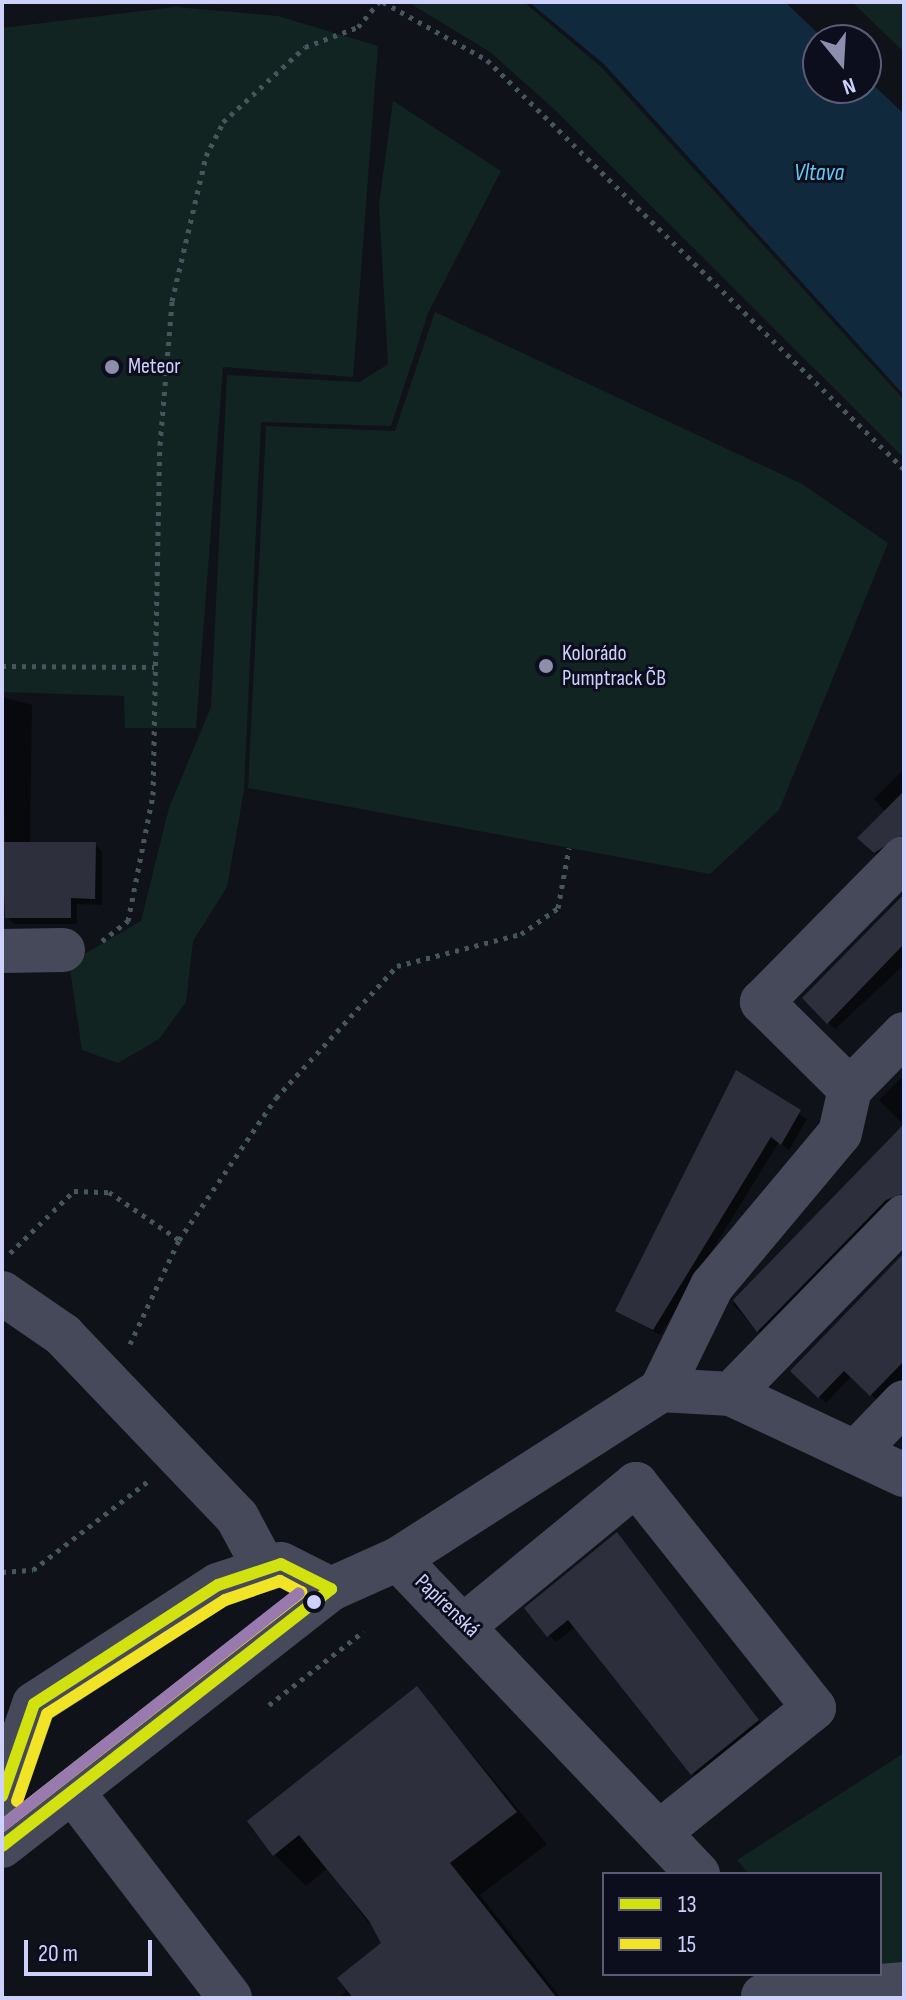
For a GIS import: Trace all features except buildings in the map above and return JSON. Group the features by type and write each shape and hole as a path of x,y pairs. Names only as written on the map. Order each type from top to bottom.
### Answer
{"street":[{"path":"850,1089 762,1002 904,858"},
{"path":"2,951 63,950"},
{"path":"398,1559 661,1390 712,1286 840,1133 850,1089 904,1034"},
{"path":"731,1394 904,1217"},
{"path":"2,1293 63,1335 237,1517 265,1569"},
{"path":"661,1390 731,1394 858,1450 904,1475"},
{"path":"858,1450 904,1402"},
{"path":"467,1623 636,1484 814,1708 660,1832"},
{"name":"Papírenská","path":"2,1846 331,1589 398,1559 467,1623 696,1872"},
{"path":"2,1796 34,1704 218,1585 281,1564 331,1589"},
{"path":"72,1791 230,1998"},
{"path":"760,1989 904,1984"}],"path":[{"path":"128,921 153,795 154,667 172,301 206,156 223,122 305,47 358,27 381,2 487,60 904,469"},
{"path":"2,666 154,667"},
{"path":"110,1385 179,1240 276,1098 397,966 521,934 558,908 569,848"},
{"path":"2,1262 74,1191 109,1192 179,1240"},
{"path":"2,1572 33,1570 132,1499 174,1452"},
{"path":"269,1705 364,1631"}],"green space":[{"path":"408,2 524,2 602,68 904,400 904,458 555,110 490,52"},
{"path":"852,2 904,2 904,52 882,31 882,24 875,24"},
{"name":"Meteor","path":"175,7 278,16 378,46 353,377 223,367 196,728 125,728 124,696 2,692 2,28"},
{"path":"393,101 501,171 428,313 391,426 261,422 244,790 227,887 193,941 186,1002 159,1039 118,1063 82,1050 69,963 141,921 169,808 211,707 227,375 360,382 388,364 379,205"},
{"name":"Kolorádo Pumptrack ČB","path":"435,312 802,484 888,543 779,810 710,874 248,788 266,426 395,431"},
{"path":"904,1753 904,1998 882,1976 882,1872 747,1872 737,1860"}],"water":[{"name":"Vltava","path":"529,2 785,2 808,24 802,24 802,104 882,104 882,93 904,114 904,395 604,64"}],"transit line":[{"name":"13","path":"2,1796 34,1704 218,1585 281,1564 331,1589 2,1846"},
{"name":"15","path":"2,1826 301,1592 280,1581 225,1600 47,1714 17,1801"},
{"path":"2,1826 299,1593"}],"place":[{"name":"Meteor","path":"112,367"},
{"name":"Kolorádo Pumptrack ČB","path":"546,666"}]}
